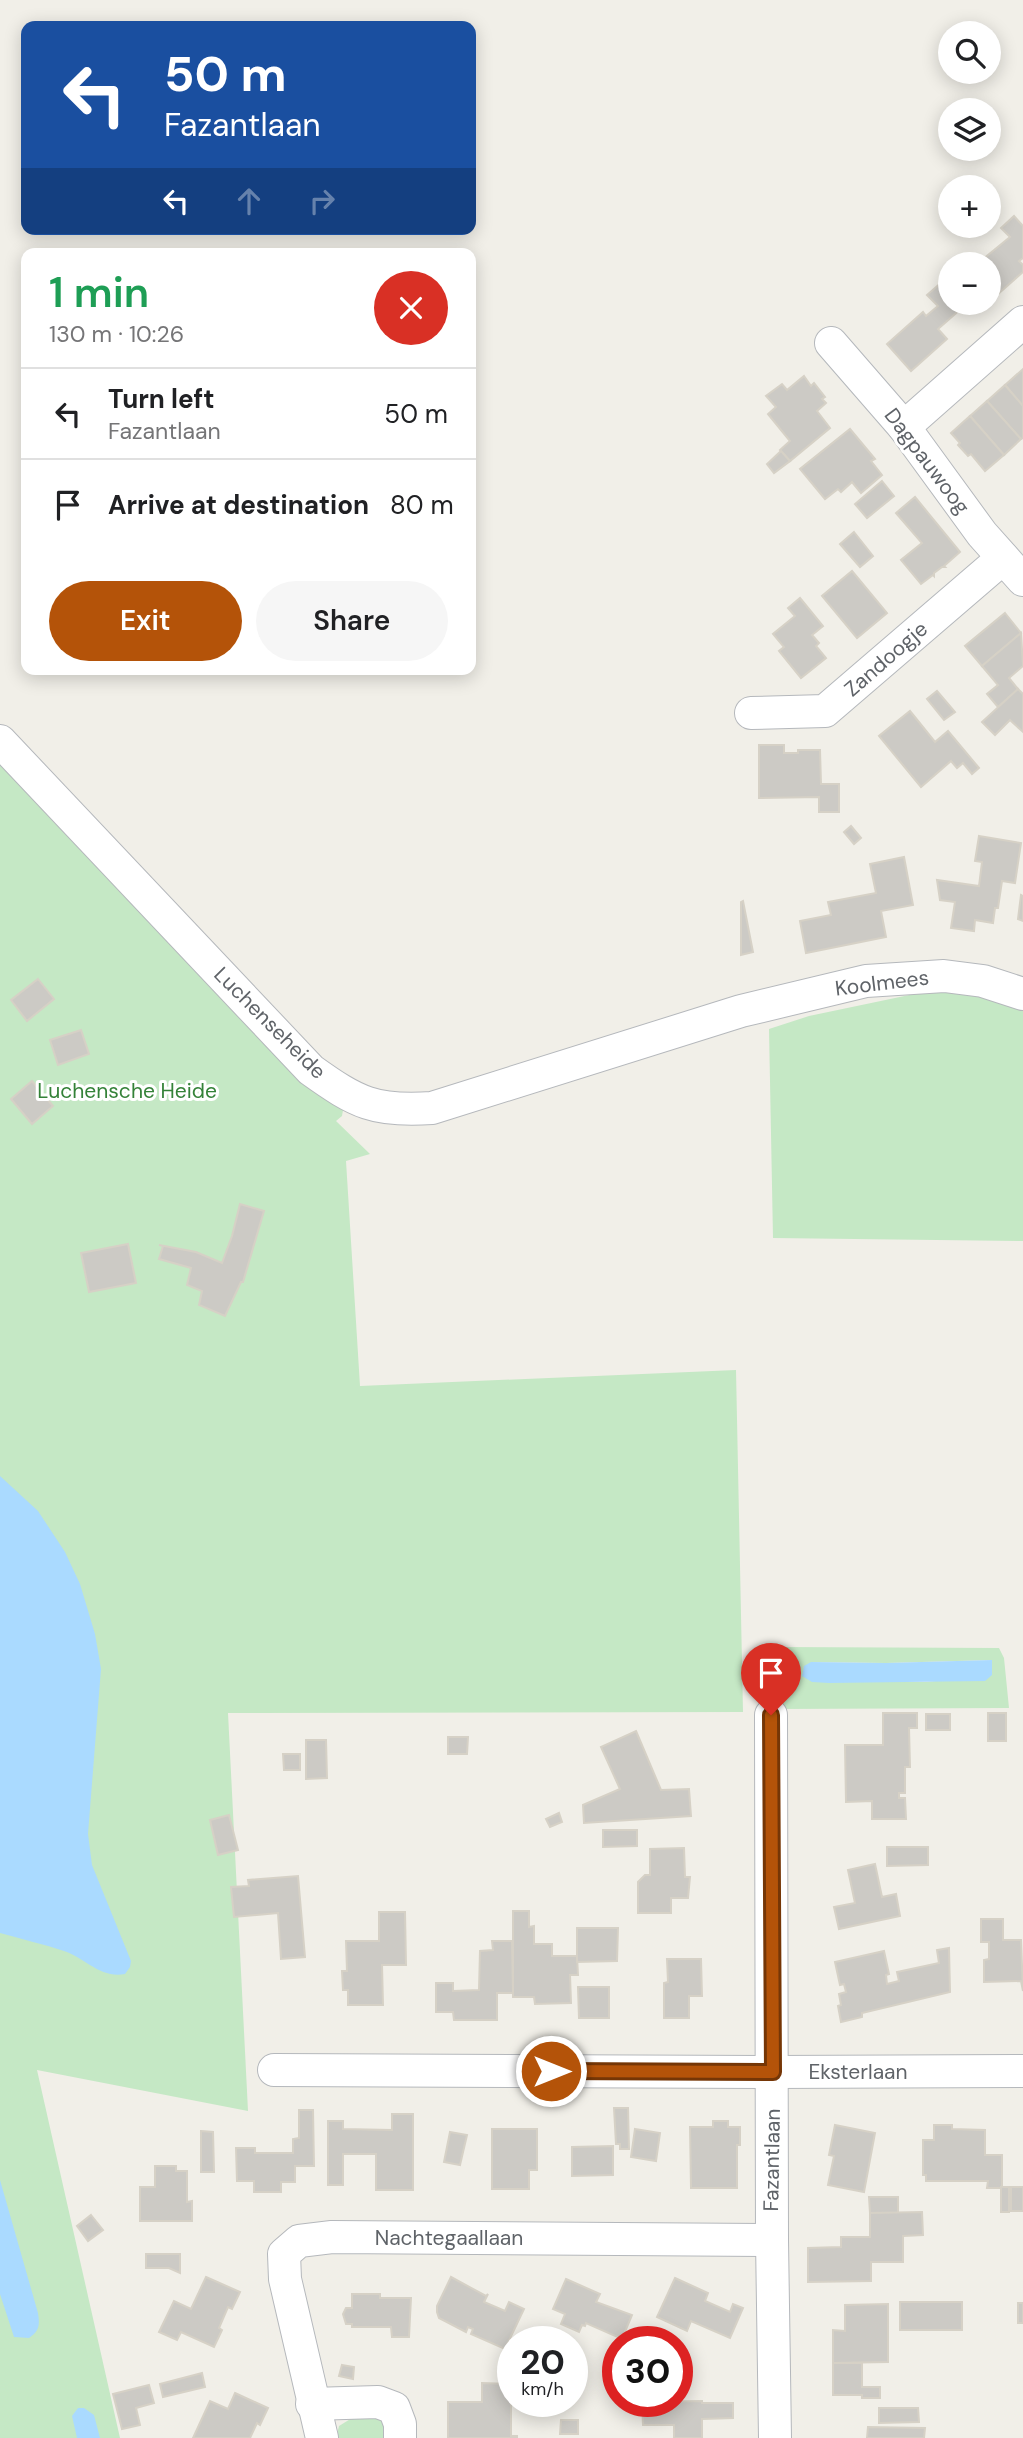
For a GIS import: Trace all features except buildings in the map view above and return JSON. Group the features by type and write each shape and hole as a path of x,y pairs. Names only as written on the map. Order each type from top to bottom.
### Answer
{"street":[{"path":"904,428 1023,322"},
{"name":"Dagpauwoog","path":"831,343 904,428 982,534 1013,569"},
{"name":"Zandoogje","path":"751,713 825,711 1013,569"},
{"name":"Luchenseheide","path":"0,740 311,1070 338,1089 376,1107 402,1110 432,1108 741,1011"},
{"name":"Koolmees","path":"741,1011 866,981 913,977 944,976 983,981 1023,994"},
{"name":"Fazantlaan","path":"771,1715 775,2438"},
{"name":"Eksterlaan","path":"274,2070 1023,2071"},
{"name":"Nachtegaallaan","path":"322,2438 285,2279 284,2254 299,2241 332,2237 772,2240"},
{"path":"312,2403 378,2402 394,2408 400,2424 400,2438"}],"green space":[{"name":"Luchensche Heide","path":"0,752 336,1101 343,1110 342,1116 336,1121 370,1154 346,1161 360,1386 736,1370 743,1712 228,1713 248,2111 37,2070 120,2438 0,2438"},
{"path":"938,989 995,1000 1023,1010 1023,1241 773,1238 769,1029 809,1016"},
{"path":"779,1647 999,1648 1004,1658 1009,1708 779,1709","holes":["991,1660 992,1675 926,1682 812,1682 811,1662"]},
{"path":"352,2418 373,2418 381,2421 390,2438 336,2438 339,2426"}],"water":[{"path":"0,1476 38,1511 65,1552 80,1584 95,1634 101,1669 88,1834 92,1865 131,1961 125,1974 108,1974 72,1954 0,1933"},
{"path":"992,1660 992,1675 985,1681 829,1683 812,1682 802,1676 804,1666 811,1662"},
{"path":"0,2180 38,2313 38,2328 29,2338 14,2337 0,2294"},
{"path":"78,2408 84,2408 94,2415 100,2438 77,2438 72,2416"}],"route":[{"path":"551,2071 773,2072 771,1715"}]}
